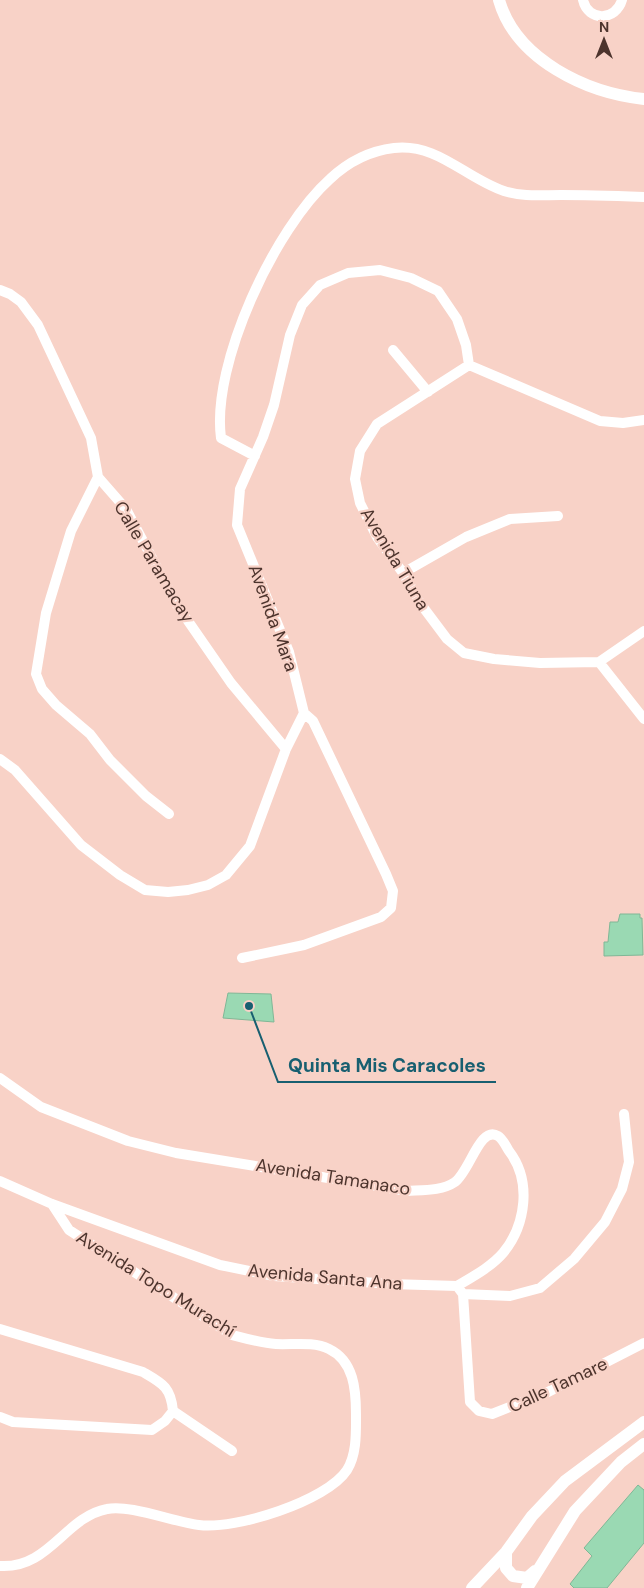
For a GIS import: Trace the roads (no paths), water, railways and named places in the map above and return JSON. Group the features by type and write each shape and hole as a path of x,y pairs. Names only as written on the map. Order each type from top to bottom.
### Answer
{"street":[{"path":"499,0 502,9 523,42 549,64 587,86 644,99"},
{"path":"583,0 587,10 599,16 612,14 617,10 622,0"},
{"path":"255,456 222,438 219,420 225,379 238,331 252,295 289,231 329,179 351,163 371,152 395,148 423,149 449,160 503,191 525,196 644,197"},
{"name":"Avenida Mara","path":"304,713 289,652 237,525 240,489 255,456 274,405 290,335 302,305 320,285 348,273 380,270 411,278 438,291 457,319 466,345 469,365"},
{"path":"0,290 21,302 38,325 91,438 98,477 71,531 46,613 36,674 42,689 56,705 90,734 110,760 140,790 169,814"},
{"path":"392,350 428,392"},
{"path":"469,365 600,421 623,423 644,420"},
{"name":"Avenida Tiuna","path":"469,365 377,424 360,451 355,479 360,503 377,537 403,573 420,603 447,639 464,653 494,659 540,663 599,662"},
{"name":"Calle Paramacay","path":"98,477 126,509 177,605 231,683 286,749"},
{"path":"403,573 466,537 510,519 558,516"},
{"path":"644,630 599,662 644,719"},
{"path":"0,759 14,770 81,845 99,860 145,890 168,892 208,885 226,875 238,863 250,846 286,749 304,713 313,721 386,874 393,891 391,908 373,921 304,944 242,958"},
{"name":"Avenida Tamanaco","path":"0,1078 41,1107 128,1141 176,1153 408,1191 434,1190 455,1182 466,1170 482,1137 490,1134 498,1136 514,1156 520,1169 524,1186 524,1203 520,1220 503,1253 460,1290"},
{"name":"Avenida Santa Ana","path":"0,1181 52,1204 170,1248 229,1267 274,1276 460,1290 510,1296 540,1288 574,1259 605,1222 622,1189 629,1162 624,1114"},
{"name":"Avenida Topo Murachí","path":"0,1566 24,1563 40,1556 90,1514 108,1508 124,1509 202,1526 232,1525 262,1517 321,1492 347,1470 353,1454 356,1392 353,1376 343,1361 329,1349 312,1345 253,1341 232,1335 69,1230 52,1204"},
{"name":"Calle Tamare","path":"460,1290 470,1402 479,1411 492,1414 548,1392 644,1342"},
{"path":"0,1329 143,1372 162,1383 172,1396 173,1411 165,1421 152,1430 13,1422 0,1417"},
{"path":"173,1411 232,1451"},
{"path":"472,1588 506,1552 532,1516 565,1481 644,1422"},
{"path":"526,1588 575,1511 621,1462 644,1444"},
{"path":"506,1552 506,1568 513,1576 527,1578 540,1568"}],"place":[{"name":"Quinta Mis Caracoles","path":"249,1006"}]}
